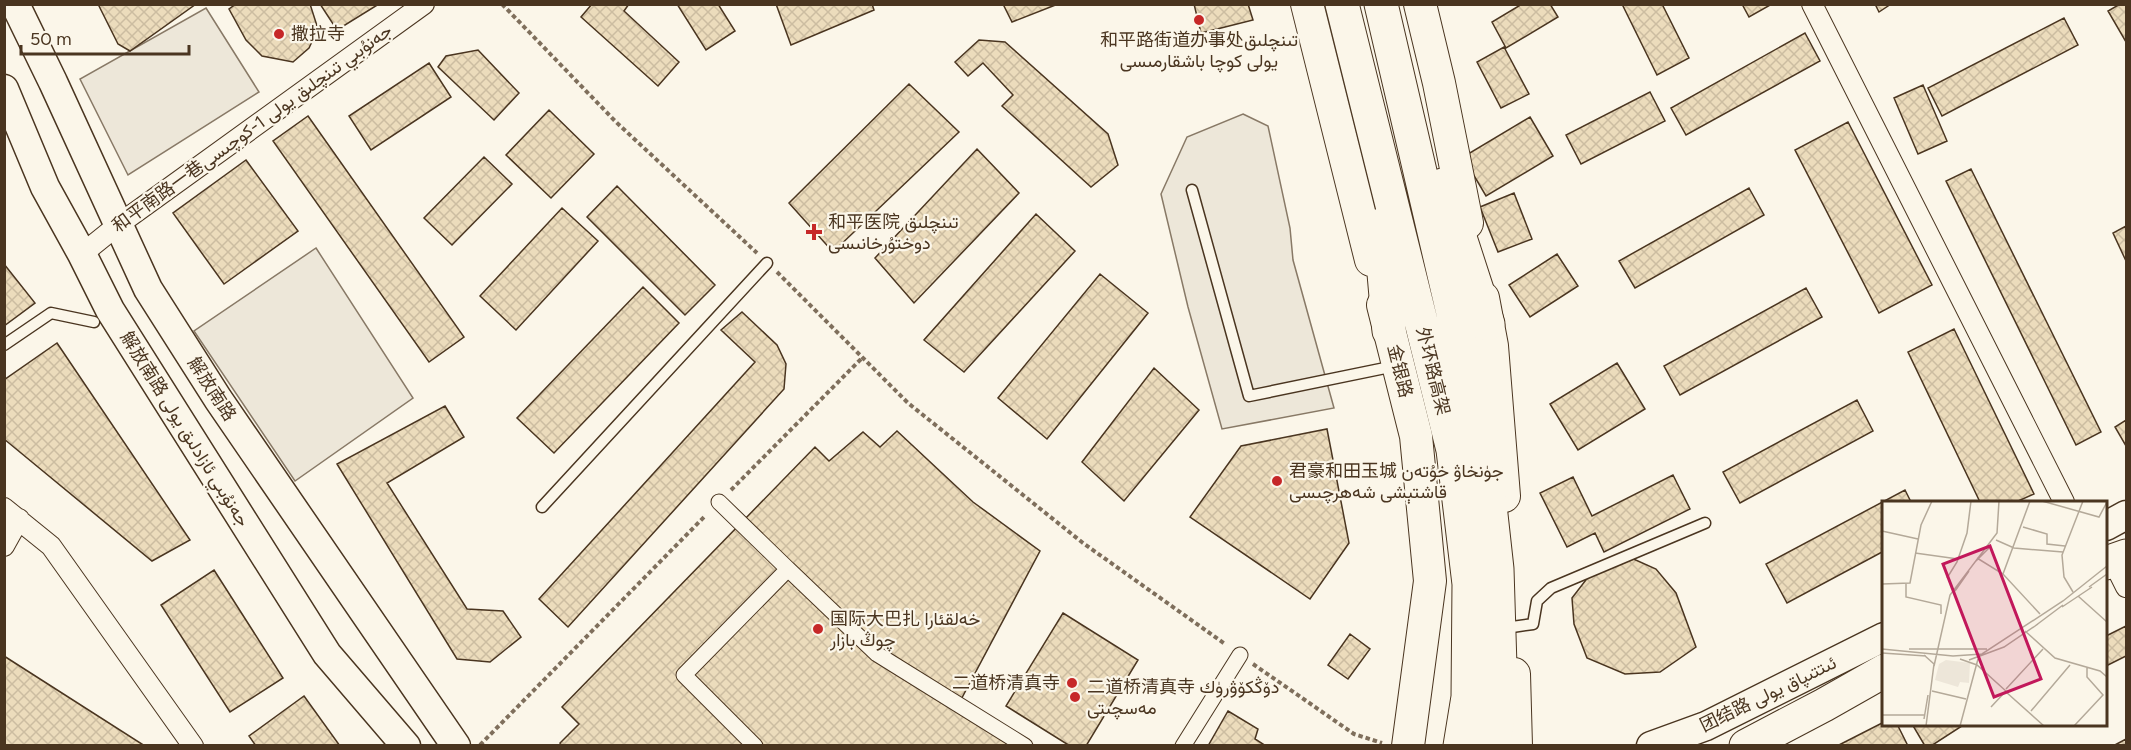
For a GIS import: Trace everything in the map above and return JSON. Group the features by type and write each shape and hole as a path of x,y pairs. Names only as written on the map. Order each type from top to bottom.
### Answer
{"highway":[{"path":"1321,4 1383,262 1389,331"},
{"name":"外环路高架","path":"1342,4 1453,450 1469,584 1468,697 1460,746"},
{"name":"外环路高架","path":"1381,4 1483,442 1497,569 1500,699 1493,746"},
{"path":"1402,4 1438,169 1488,324"},
{"path":"1746,746 1882,672"}],"main road":[{"name":"解放南路","path":"15,4 148,289 218,399 456,746"},
{"name":"金银路","path":"1307,4 1416,436 1430,581 1408,746"},
{"path":"1420,4 1440,83 1492,346 1508,547 1516,746"},
{"name":"解放南路 جەنۇبىي ئازادلىق يولى","path":"4,89 45,187 110,310 327,654 406,746"},
{"path":"2107,525 2127,515"},
{"name":"团结路 ئىتتىپاق يولى","path":"1651,746 1706,726 1882,638"},
{"path":"1773,746 1882,689"}],"street":[{"name":"和平南路一巷جەنۇبىي تىنچلىق يولى 1-كوچىسى","path":"82,254 118,225 424,4"},
{"path":"1812,4 2063,501"},
{"path":"719,502 877,654 1025,746"},
{"path":"4,546 12,513 51,546 193,746"},
{"path":"755,746 684,675 788,568"},
{"path":"1183,746 1240,655"}],"lane":[{"path":"1192,190 1249,396 1398,365"},
{"path":"542,507 767,262"},
{"path":"4,345 51,313 94,322"},
{"path":"1512,627 1533,624 1537,601 1551,588 1705,523"}],"path":[{"path":"502,4 616,122 767,262 908,403 1083,543 1240,655 1354,734 1391,746"},
{"path":"480,746 862,358"},
{"path":"1364,746 1365,737"}],"shaded area":[{"path":"206,8 259,92 128,175 80,79"},
{"path":"1243,114 1268,126 1290,228 1293,260 1334,408 1222,429 1188,307 1161,194 1187,137"},
{"path":"316,248 413,398 295,481 194,331"}],"building":[{"path":"98,4 196,4 130,51 118,44"},
{"name":"撒拉寺","path":"236,4 310,4 318,29 309,48 293,62 262,56 246,40 229,9"},
{"path":"320,4 379,4 337,30"},
{"path":"592,4 629,4 624,11 679,62 658,86 581,17"},
{"path":"677,4 718,4 735,31 706,50"},
{"path":"776,4 872,4 874,10 791,45"},
{"path":"1003,4 1058,4 1012,22"},
{"path":"1194,4 1248,4 1253,20 1201,33"},
{"path":"1522,4 1550,4 1558,17 1506,48 1492,22"},
{"path":"1622,4 1662,4 1689,58 1657,75"},
{"path":"1742,4 1772,4 1749,17"},
{"path":"1875,4 1891,4 1879,12"},
{"path":"2120,4 2126,4 2126,42 2108,11"},
{"path":"2064,18 2078,45 1942,116 1928,88"},
{"path":"1805,33 1820,61 1686,135 1671,108"},
{"path":"979,40 1005,42 1108,134 1118,165 1091,187 1002,106 1013,95 983,63 968,76 955,62"},
{"path":"1504,47 1529,94 1501,108 1477,62"},
{"path":"478,50 519,93 494,120 438,67 446,56"},
{"path":"429,63 451,97 371,150 349,116"},
{"path":"909,84 959,132 833,252 789,203"},
{"path":"1923,85 1947,141 1918,154 1894,98"},
{"path":"1650,92 1665,121 1581,164 1566,135"},
{"path":"549,110 594,154 551,198 506,155"},
{"path":"308,116 464,337 429,362 273,141"},
{"path":"1530,117 1553,156 1486,196 1463,157"},
{"path":"1848,122 1932,285 1879,313 1795,150"},
{"path":"977,149 1019,193 914,303 875,258"},
{"path":"484,157 512,184 452,245 424,218"},
{"path":"246,160 298,231 224,284 173,213"},
{"path":"1971,169 2101,432 2076,445 1946,181"},
{"path":"617,186 715,285 685,315 587,217"},
{"path":"1749,188 1764,215 1635,288 1619,261"},
{"path":"1514,193 1532,239 1498,252 1480,207"},
{"path":"562,208 598,241 516,330 480,296"},
{"path":"1036,214 1075,251 964,372 924,340"},
{"path":"2126,226 2126,261 2113,233"},
{"path":"1557,254 1578,286 1530,317 1509,285"},
{"path":"4,264 35,303 4,326"},
{"path":"1100,274 1148,313 1047,439 998,398"},
{"path":"643,287 679,323 554,453 517,418"},
{"path":"1806,288 1822,317 1680,395 1664,366"},
{"path":"742,312 777,345 786,364 784,389 568,627 539,599 755,362 721,330"},
{"path":"1954,329 2034,494 2018,501 1980,501 1908,352"},
{"path":"57,343 190,540 152,561 4,439 4,380"},
{"path":"1617,363 1645,409 1578,450 1550,404"},
{"path":"1154,368 1199,410 1124,501 1082,462"},
{"path":"1857,400 1873,431 1740,503 1723,472"},
{"path":"445,406 464,437 387,483 467,609 503,611 521,637 490,662 457,659 337,464"},
{"path":"2126,420 2126,446 2115,427"},
{"name":"君豪和田玉城 جۈنخاۋ خۇتەن قاشتېشى شەھرچىسى","path":"1327,429 1349,543 1310,599 1190,517 1241,446"},
{"name":"国际大巴扎 خەلقئارا چوڭ بازار","path":"897,431 973,502 1040,551 956,709 1016,746 562,746 560,743 579,724 562,707 815,447 829,461 863,432 880,447"},
{"path":"1673,475 1690,509 1604,552 1595,533 1567,547 1540,493 1573,477 1592,516"},
{"path":"1905,490 1910,501 1884,501"},
{"path":"1882,502 1882,552 1787,603 1766,564"},
{"path":"1629,557 1656,569 1676,593 1696,647 1660,672 1625,674 1587,658 1574,624 1572,598 1592,572"},
{"path":"214,570 283,678 230,712 161,605"},
{"name":"二道桥清真寺","path":"1063,613 1138,660 1086,746 1070,746 1006,706"},
{"path":"2126,626 2126,656 2107,666 2107,636"},
{"path":"1350,634 1370,649 1348,679 1328,665"},
{"path":"4,656 145,746 4,746"},
{"path":"304,696 340,746 256,746 249,736"},
{"path":"1228,711 1258,729 1255,739 1266,746 1208,746"},
{"path":"1882,723 1882,726 1898,726 1908,746 1837,746"},
{"path":"1913,726 1962,726 1931,746 1925,746"},
{"path":"2126,739 2126,746 2113,746"}],"place":[{"name":"和平路街道办事处تىنچلىق يولى كوچا باشقارمىسى","path":"1199,20"},
{"name":"撒拉寺","path":"279,34"},
{"name":"和平医院 تىنچلىق دوختۇرخانىسى","path":"814,232"},
{"name":"君豪和田玉城 جۈنخاۋ خۇتەن قاشتېشى شەھرچىسى","path":"1277,481"},
{"name":"国际大巴扎 خەلقئارا چوڭ بازار","path":"818,629"},
{"name":"二道桥清真寺","path":"1072,683"},
{"name":"二道桥清真寺 دۆڭكۆۋرۈك مەسچىتى","path":"1075,697"}]}
